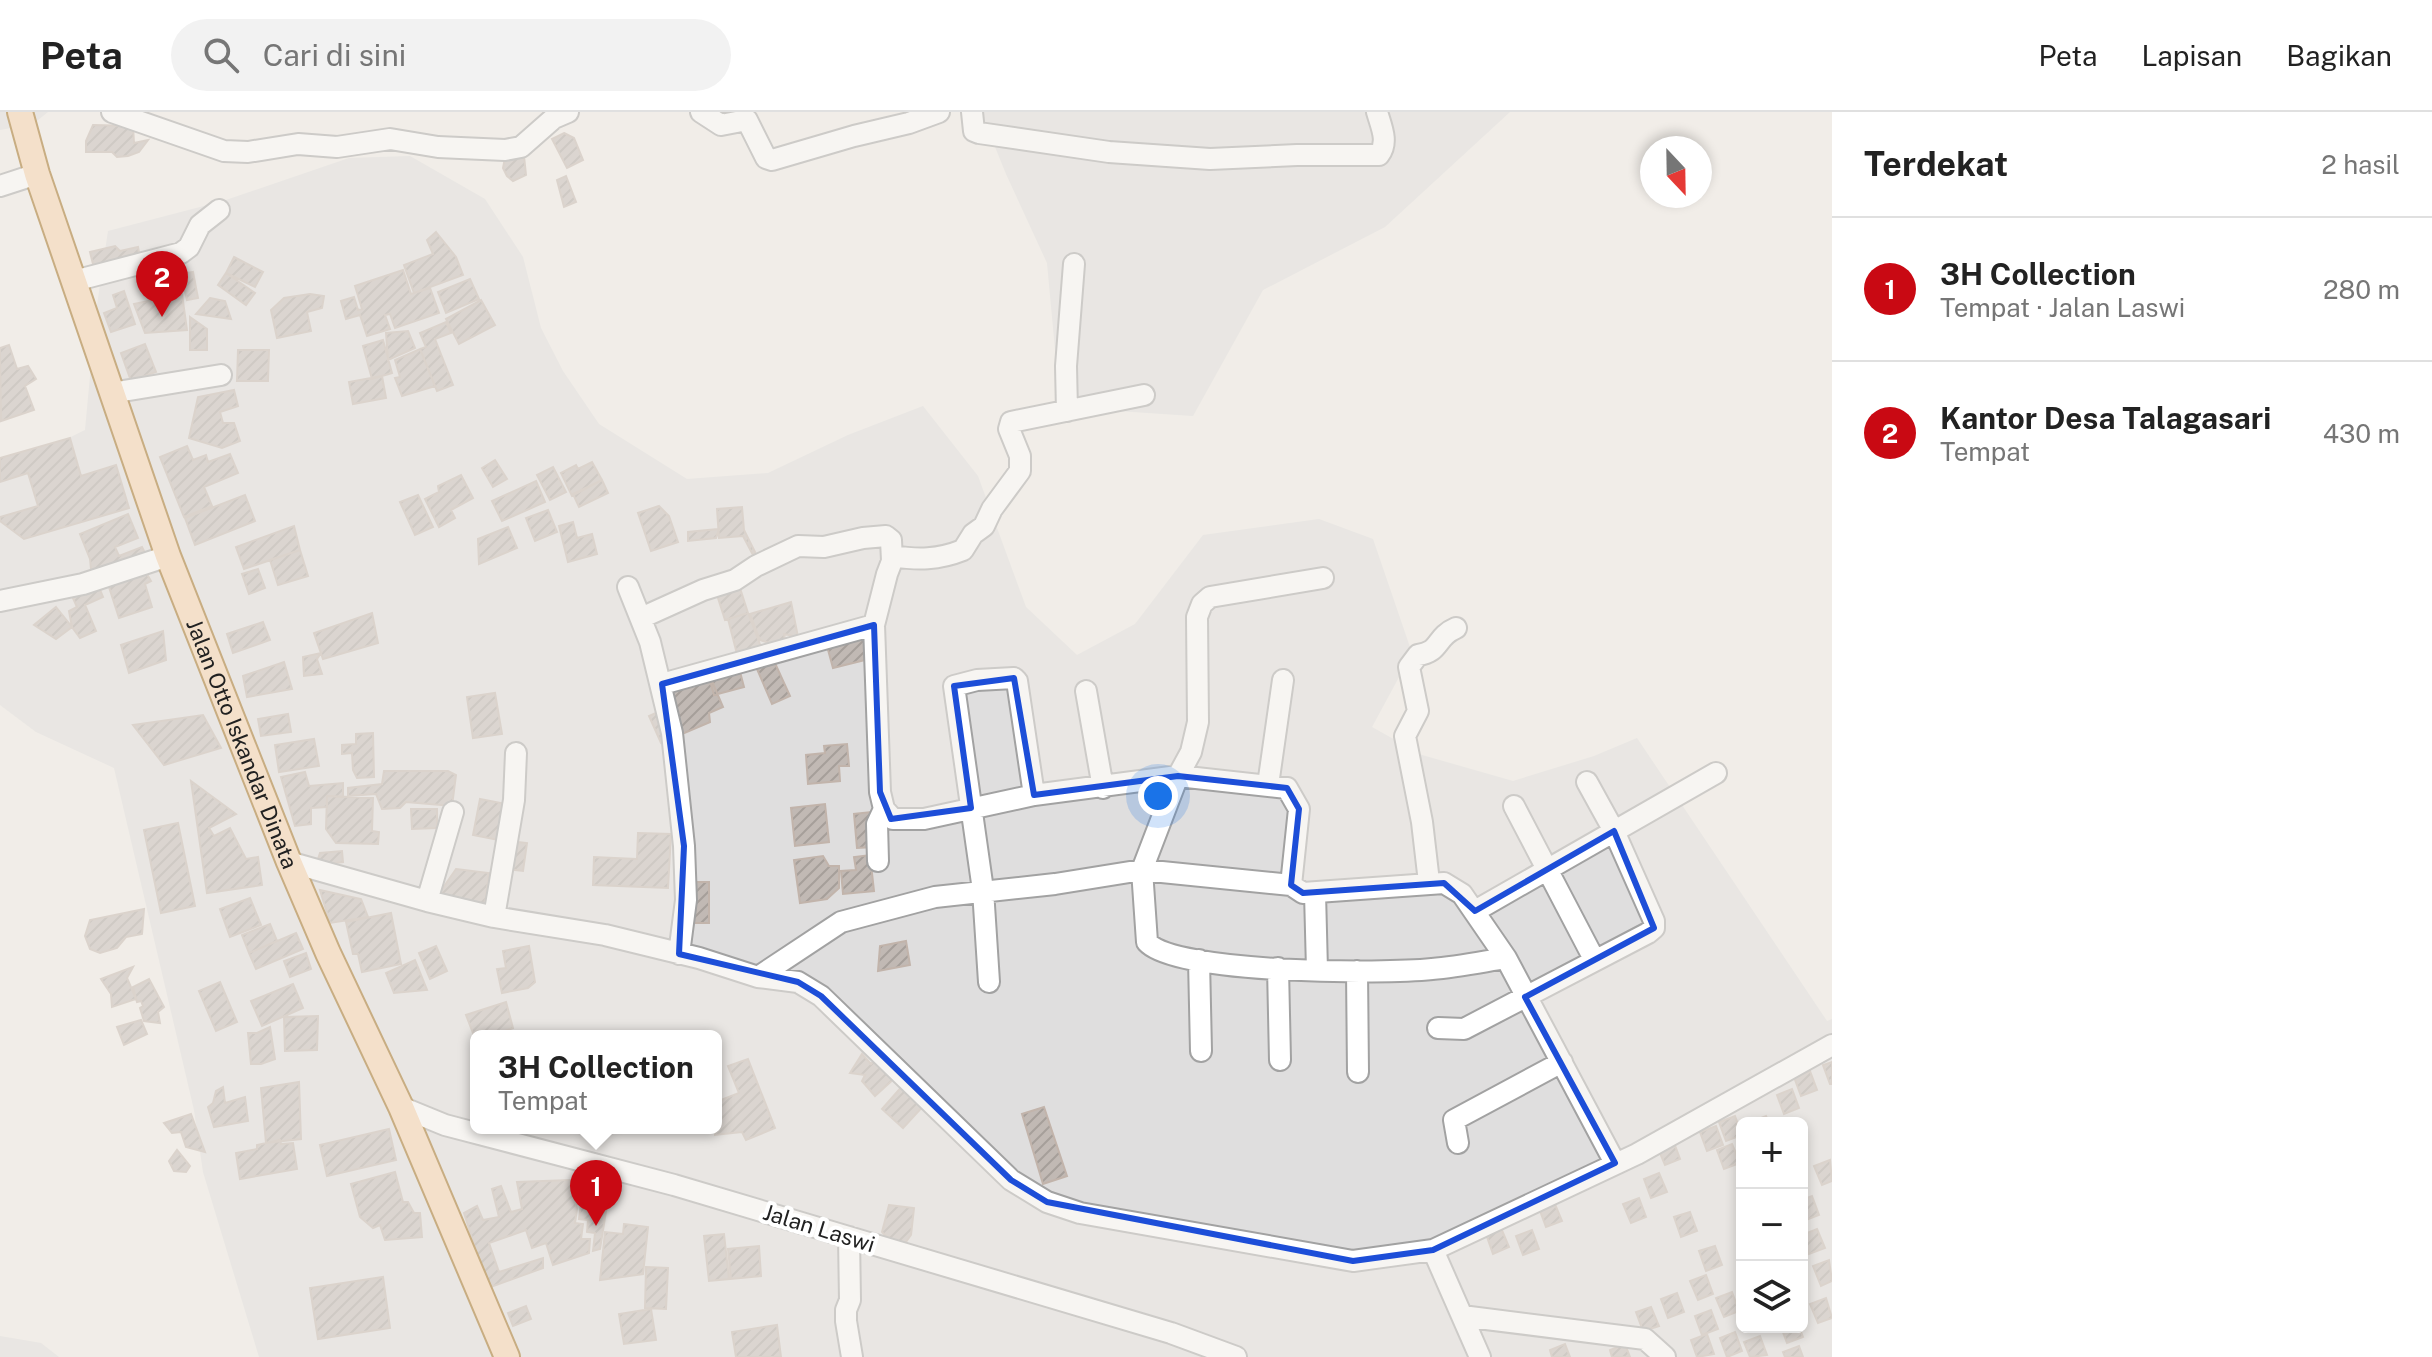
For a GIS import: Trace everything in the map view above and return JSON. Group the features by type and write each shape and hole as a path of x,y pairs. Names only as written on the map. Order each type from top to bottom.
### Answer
{"main road":[{"name":"Jalan Otto Iskandar Dinata","path":"20,112 37,174 168,556 289,862 401,1107 507,1357"}],"street":[{"path":"112,112 224,151 248,152 298,144 337,147 390,139 438,147 505,150 521,147 554,118 568,112"},
{"path":"701,112 721,125 747,120 766,158 772,160 939,112"},
{"path":"972,112 974,131 979,133 1109,152 1210,159 1379,155 1384,149 1385,140 1377,112"},
{"path":"0,186 37,174"},
{"path":"74,281 181,253 189,247 200,225 219,210"},
{"path":"1067,411 1066,366 1074,264"},
{"path":"111,393 221,375"},
{"path":"890,564 942,558 963,550 973,534 984,526 1022,464 1009,429 1014,421 1144,395"},
{"path":"641,618 703,590 735,580 798,546 824,547 886,536 891,540 890,564 874,625 880,792 884,809 893,819 924,819 1034,795 1178,776 1287,788 1299,809 1291,885"},
{"path":"0,601 83,584 168,556"},
{"path":"1323,578 1210,597 1202,604 1197,617 1198,722 1191,752 1178,776 1142,870 1147,942 1154,950 1199,960 1317,970 1431,969 1506,958"},
{"path":"628,587 650,642 672,733 684,846 686,900 679,954"},
{"path":"662,684 874,625"},
{"path":"1429,882 1422,822 1405,736 1418,711 1409,667 1418,655 1429,654 1437,648 1441,636 1456,628"},
{"path":"989,982 983,890 954,686 1014,678 1017,681 1034,795"},
{"path":"1268,785 1283,680"},
{"path":"1086,691 1103,788"},
{"path":"494,917 514,800 516,753"},
{"path":"1475,911 1716,773"},
{"path":"1438,1028 1464,1029 1654,928 1654,921 1614,831 1587,782"},
{"path":"1514,806 1594,959"},
{"path":"878,861 877,824 884,809"},
{"path":"427,901 453,812"},
{"path":"289,862 494,917 605,935 758,977 798,982 821,996 1011,1180 1047,1202 1094,1216 1353,1261 1433,1250 1650,1147 1832,1045"},
{"path":"758,977 841,922 935,897 983,890 1055,884 1142,870 1291,885 1303,893 1444,883 1453,886 1475,911 1506,958 1615,1163"},
{"path":"1315,893 1317,970"},
{"path":"1199,960 1201,1051"},
{"path":"1278,968 1280,1060"},
{"path":"1357,971 1358,1072"},
{"path":"1458,1143 1454,1120 1562,1062"},
{"name":"Jalan Laswi","path":"401,1107 470,1132"},
{"name":"Jalan Laswi","path":"477,1134 674,1185 1171,1333 1236,1357"},
{"path":"849,1237 850,1300 846,1321 852,1357"},
{"path":"1433,1250 1480,1357"},
{"path":"1462,1316 1645,1339 1665,1357"}],"highlighted area":[{"path":"874,625 880,792 891,819 971,808 954,686 1014,678 1034,795 1178,776 1287,788 1299,809 1291,885 1303,893 1444,883 1475,911 1614,831 1654,928 1525,997 1615,1163 1433,1250 1353,1261 1047,1202 1011,1180 821,996 798,982 679,954 684,846 662,684"}],"shaded area":[{"path":"0,112 48,112 33,124 0,130"},
{"path":"981,112 1510,112 1385,227 1263,290 1193,416 1073,408 1056,360 1047,263"},
{"path":"410,156 485,199 523,257 541,328 563,371 599,424 687,479 768,473 848,435 923,406 978,476 1026,607 1077,655 1135,624 1203,535 1319,519 1373,539 1412,653 1372,727 1422,755 1513,781 1594,756 1637,738 1827,1021 1832,1019 1832,1357 259,1357 203,1172 194,1110 114,768 36,732 0,705 0,472 85,430 96,312 108,231 223,201 349,158"},
{"path":"0,1336 41,1343 59,1357 0,1357"}],"building":[{"path":"93,125 133,126 134,143 148,140 139,152 128,156 117,157 112,152 86,152 86,141"},
{"path":"564,133 574,138 583,160 567,168 552,139"},
{"path":"524,156 526,175 513,181 503,168 505,158"},
{"path":"566,176 576,202 564,207 557,180"},
{"path":"436,232 456,257 463,275 414,293 404,265 433,254 427,240"},
{"path":"115,246 120,251 138,247 140,258 94,268 90,252"},
{"path":"234,257 263,272 255,287 226,273"},
{"path":"403,270 411,294 430,288 439,313 395,328 390,314 385,315 390,329 367,336 360,315 346,319 341,301 354,297 358,310 362,309 355,286"},
{"path":"193,272 198,298 187,300 181,274"},
{"path":"226,273 255,293 246,305 218,285"},
{"path":"470,279 479,299 446,313 438,292"},
{"path":"124,291 135,324 111,332 104,313 117,308 113,295"},
{"path":"182,294 187,330 145,333 134,304"},
{"path":"310,294 324,296 322,308 307,312 311,331 277,338 271,310 284,298"},
{"path":"210,298 225,301 231,319 196,314"},
{"path":"481,300 495,325 459,344 446,319"},
{"path":"190,317 207,329 207,350 190,350"},
{"path":"446,322 451,333 435,339 453,385 437,391 420,349 426,347 420,333"},
{"path":"408,331 415,348 388,360 386,333"},
{"path":"383,340 392,373 372,379 363,346"},
{"path":"145,344 156,372 131,381 121,353"},
{"path":"9,345 17,369 28,366 36,379 25,386 34,410 1,421 0,348"},
{"path":"420,349 435,386 402,396 395,378 400,377 395,360"},
{"path":"238,350 269,350 268,381 237,381"},
{"path":"382,376 386,398 353,404 349,382"},
{"path":"234,390 238,406 220,412 223,423 234,423 240,441 222,448 189,438 198,397"},
{"path":"70,438 81,476 116,465 129,508 24,539 0,521 0,517 38,506 28,473 0,482 0,458"},
{"path":"187,446 193,460 206,455 208,462 230,454 238,473 204,487 212,506 184,517 160,457"},
{"path":"495,460 507,479 493,487 482,468"},
{"path":"592,462 602,480 572,496 561,473 576,465 578,469"},
{"path":"553,467 566,492 550,500 537,475"},
{"path":"461,475 473,498 451,510 455,518 439,527 425,499 439,492 438,486"},
{"path":"602,480 608,493 579,507 573,494"},
{"path":"536,481 545,502 502,521 492,501"},
{"path":"245,495 255,521 195,545 185,518"},
{"path":"418,495 433,527 415,535 400,502"},
{"path":"659,506 669,516 678,542 651,551 638,513"},
{"path":"742,507 744,530 756,554 753,555 743,536 719,538 717,509"},
{"path":"548,510 557,532 535,541 526,518"},
{"path":"128,514 138,538 115,547 119,556 142,547 147,557 92,579 90,559 80,534"},
{"path":"573,522 577,538 592,534 597,554 568,562 559,526"},
{"path":"294,526 300,550 244,569 236,547"},
{"path":"508,527 517,548 479,564 478,539"},
{"path":"719,529 716,538 688,541 688,532"},
{"path":"300,550 308,576 278,585 270,560"},
{"path":"144,569 151,581 145,584 152,607 119,618 107,581"},
{"path":"258,569 265,588 249,594 242,574"},
{"path":"98,585 103,597 85,605 96,631 80,638 72,627 69,611 77,607 72,596"},
{"path":"740,588 748,613 725,620 717,595"},
{"path":"791,602 798,637 784,634 786,644 781,647 760,640 750,614"},
{"path":"56,607 72,627 56,639 34,625"},
{"path":"372,613 378,643 323,659 314,633"},
{"path":"748,613 761,647 737,654 728,619"},
{"path":"263,622 270,640 233,653 227,634"},
{"path":"163,631 166,660 129,673 121,645"},
{"path":"863,637 869,659 833,668 827,646"},
{"path":"321,653 317,659 322,674 304,676 303,657"},
{"path":"774,661 790,696 772,704 757,669"},
{"path":"284,662 292,689 247,697 243,676"},
{"path":"739,668 744,687 714,695 709,677"},
{"path":"708,672 723,707 709,713 710,722 661,743 649,716 672,706 665,690"},
{"path":"495,693 502,734 473,738 467,697"},
{"path":"288,714 291,732 261,736 258,719"},
{"path":"203,715 221,748 164,765 133,725"},
{"path":"373,733 374,777 357,778 352,753 342,754 342,745 356,744 356,734"},
{"path":"314,739 319,766 279,772 275,745"},
{"path":"847,744 849,766 839,766 840,781 808,784 806,755 825,753 824,746"},
{"path":"384,771 448,771 456,775 452,806 406,802 400,808 382,809 376,794 348,796 348,788 382,784"},
{"path":"305,772 309,786 343,783 343,797 327,796 327,807 311,808 311,824 295,826 281,777"},
{"path":"191,781 236,814 209,828 214,836 230,828 246,859 258,857 262,885 207,893"},
{"path":"327,796 373,798 372,831 379,832 378,844 336,843 326,829"},
{"path":"480,799 506,804 499,840 473,835"},
{"path":"825,804 829,842 795,846 791,808"},
{"path":"411,809 437,809 437,828 412,829"},
{"path":"871,812 874,847 857,848 854,814"},
{"path":"178,823 195,906 161,913 144,830"},
{"path":"638,833 671,834 668,888 593,885 594,857 637,859"},
{"path":"510,841 527,843 523,871 507,869"},
{"path":"342,851 343,862 316,865 320,853"},
{"path":"870,855 874,891 843,894 841,871 856,870 854,857"},
{"path":"823,856 829,866 839,866 839,888 827,899 800,903 794,860"},
{"path":"456,869 489,873 485,904 436,898"},
{"path":"688,882 709,882 709,923 688,923"},
{"path":"320,890 361,899 368,917 330,923"},
{"path":"250,898 261,925 230,937 220,909"},
{"path":"144,909 142,934 126,937 117,948 100,953 90,949 85,936 90,920"},
{"path":"391,913 401,964 362,972 358,954 353,954 346,922"},
{"path":"270,924 277,941 249,953 242,935"},
{"path":"296,933 303,949 256,969 249,953"},
{"path":"906,941 910,965 878,971 880,946"},
{"path":"436,946 447,971 430,979 419,953"},
{"path":"529,946 535,982 528,988 502,993 497,969 506,968 503,951"},
{"path":"306,953 311,969 290,977 284,961"},
{"path":"415,960 427,990 394,993 386,973"},
{"path":"133,967 127,978 136,999 112,1007 111,994 101,979"},
{"path":"149,979 164,1007 158,1012 160,1023 144,1021 140,1008 143,1006 141,1001 137,1002 133,987"},
{"path":"220,982 237,1022 216,1031 199,991"},
{"path":"293,984 303,1008 262,1026 251,1001"},
{"path":"506,1002 513,1028 472,1030 466,1015"},
{"path":"318,1016 317,1050 285,1051 284,1017"},
{"path":"141,1020 147,1034 124,1045 117,1027"},
{"path":"270,1027 275,1059 251,1064 248,1033"},
{"path":"862,1054 871,1064 878,1057 896,1077 875,1096 862,1081 865,1075 850,1073"},
{"path":"748,1059 775,1128 746,1140 742,1132 715,1135 722,1134 722,1100 739,1093 728,1066"},
{"path":"1832,1062 1832,1084 1830,1084 1823,1065"},
{"path":"1810,1071 1817,1090 1801,1096 1794,1077"},
{"path":"299,1082 301,1139 266,1143 261,1088"},
{"path":"905,1083 926,1103 903,1128 882,1109"},
{"path":"223,1087 225,1103 245,1097 248,1121 214,1127 208,1107 213,1103 216,1091"},
{"path":"1792,1089 1799,1108 1784,1114 1777,1095"},
{"path":"1044,1107 1067,1176 1043,1184 1022,1114"},
{"path":"191,1114 205,1152 186,1147 181,1132 172,1133 164,1123"},
{"path":"1735,1116 1736,1137 1726,1141 1719,1122"},
{"path":"1716,1126 1723,1145 1707,1151 1700,1132"},
{"path":"389,1129 396,1160 327,1176 320,1145"},
{"path":"280,1140 281,1144 293,1143 297,1169 240,1179 236,1153"},
{"path":"1673,1140 1680,1159 1665,1165 1657,1146"},
{"path":"1732,1144 1736,1164 1724,1169 1717,1150"},
{"path":"177,1150 190,1166 186,1172 174,1171 169,1161"},
{"path":"1830,1160 1832,1181 1822,1185 1814,1166"},
{"path":"395,1172 403,1202 408,1202 414,1213 420,1213 422,1237 385,1240 380,1225 373,1228 360,1217 351,1184"},
{"path":"1659,1173 1667,1192 1651,1198 1644,1179"},
{"path":"570,1180 577,1209 575,1223 583,1224 581,1239 590,1239 589,1253 553,1265 546,1243 532,1248 526,1230 489,1243 499,1272 543,1258 543,1268 488,1288 464,1213 477,1206 483,1220 499,1217 492,1189 501,1186 511,1212 522,1209 517,1182"},
{"path":"582,1195 608,1199 600,1249 593,1251 595,1233 587,1232 588,1220 579,1219"},
{"path":"1812,1196 1819,1215 1808,1219 1808,1198"},
{"path":"1639,1198 1646,1217 1631,1223 1623,1204"},
{"path":"1554,1202 1562,1221 1546,1227 1539,1208"},
{"path":"889,1205 914,1208 911,1235 903,1246 892,1243 882,1232"},
{"path":"1690,1212 1697,1231 1681,1237 1674,1217"},
{"path":"624,1224 648,1227 643,1274 600,1280 605,1232 623,1234"},
{"path":"1501,1228 1509,1247 1493,1254 1486,1234"},
{"path":"1817,1229 1825,1248 1809,1254 1808,1233"},
{"path":"1532,1230 1539,1249 1523,1255 1516,1236"},
{"path":"724,1234 729,1279 709,1281 704,1236"},
{"path":"759,1246 761,1276 731,1279 728,1249"},
{"path":"1715,1246 1722,1265 1706,1271 1699,1251"},
{"path":"1829,1260 1832,1281 1821,1286 1813,1266"},
{"path":"646,1267 668,1268 666,1309 645,1308"},
{"path":"1706,1275 1713,1294 1698,1300 1690,1281"},
{"path":"383,1277 390,1328 318,1339 310,1288"},
{"path":"1732,1292 1736,1312 1724,1317 1716,1298"},
{"path":"1677,1293 1684,1312 1668,1318 1661,1299"},
{"path":"1826,1298 1832,1318 1818,1323 1810,1304"},
{"path":"526,1306 531,1319 513,1326 508,1313"},
{"path":"1651,1307 1659,1326 1643,1331 1636,1312"},
{"path":"651,1309 656,1340 624,1344 619,1314"},
{"path":"1711,1310 1718,1329 1702,1335 1695,1316"},
{"path":"777,1325 781,1357 736,1357 732,1332"},
{"path":"1735,1332 1742,1351 1727,1357 1720,1338"},
{"path":"1783,1333 1801,1333 1803,1337 1787,1343"},
{"path":"1707,1334 1714,1354 1697,1357 1691,1340"},
{"path":"1760,1336 1767,1355 1750,1357 1744,1342"},
{"path":"1565,1344 1570,1357 1552,1357 1550,1350"},
{"path":"1625,1344 1630,1357 1612,1357 1610,1350"},
{"path":"1799,1346 1803,1357 1785,1357 1783,1352"}],"place":[{"name":"Kantor Desa Talagasari","path":"162,317"},
{"name":"3H Collection","path":"596,1226"}]}
